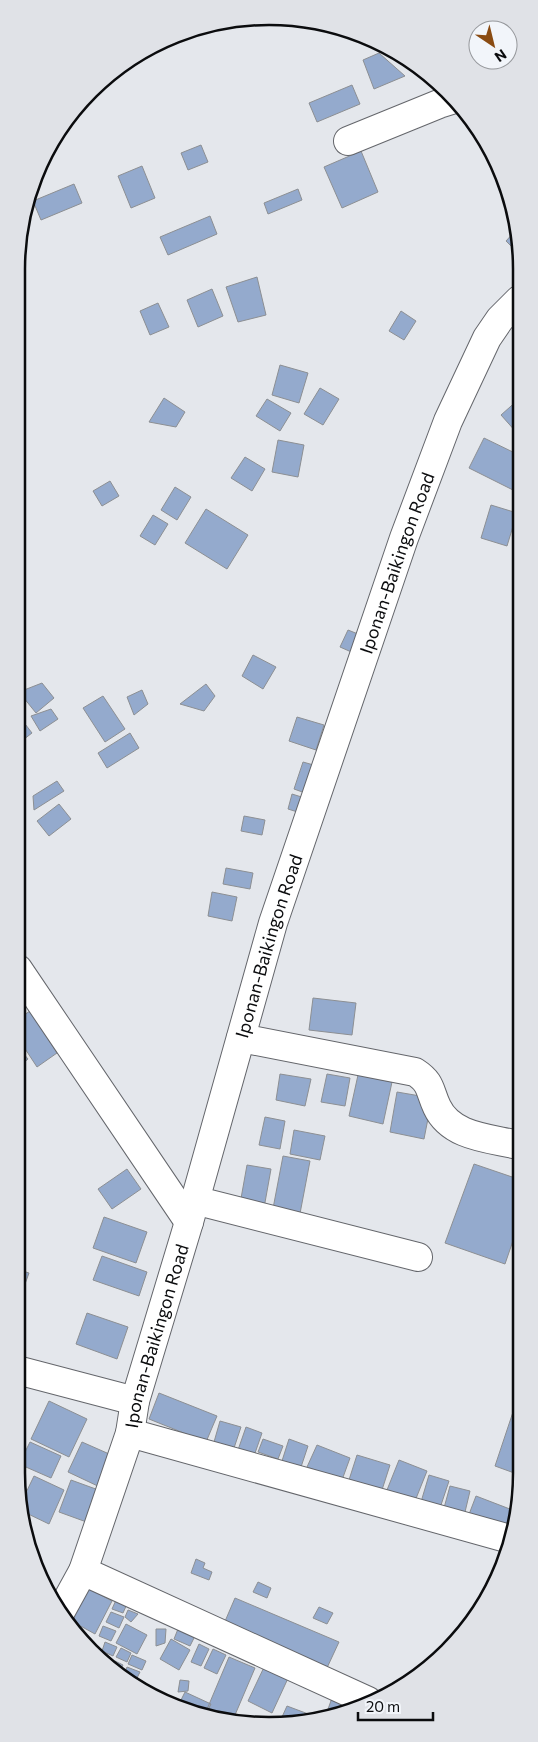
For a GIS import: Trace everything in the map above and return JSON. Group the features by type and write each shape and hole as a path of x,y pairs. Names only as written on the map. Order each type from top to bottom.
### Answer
{"street":[{"path":"348,141 447,102"},
{"name":"Iponan-Baikingon Road","path":"64,1606 83,1571 130,1432 135,1401 273,923 404,538 448,421 487,338 500,318 513,306"},
{"path":"25,979 191,1211 418,1256"},
{"path":"241,1038 415,1072 424,1078 438,1109 448,1122 466,1133 513,1144"},
{"path":"25,1372 135,1401"},
{"path":"130,1432 505,1537"},
{"path":"83,1571 362,1698"}],"building":[{"path":"379,53 405,76 374,89 363,60"},
{"path":"352,85 360,104 317,122 309,103"},
{"path":"201,145 208,162 188,170 181,153"},
{"path":"361,151 378,192 342,208 324,167"},
{"path":"142,166 155,198 131,208 118,176"},
{"path":"74,184 82,203 41,220 34,203 35,200"},
{"path":"298,189 302,200 268,214 264,203"},
{"path":"210,216 217,234 168,255 160,237"},
{"path":"511,236 512,247 506,241"},
{"path":"257,277 266,315 238,322 226,287"},
{"path":"212,289 223,316 198,327 187,300"},
{"path":"158,303 169,327 150,335 140,311"},
{"path":"401,311 416,321 404,340 389,331"},
{"path":"280,365 308,373 299,403 272,395"},
{"path":"320,388 339,399 323,425 304,414"},
{"path":"164,398 185,412 176,427 149,422"},
{"path":"267,399 291,413 280,431 256,416"},
{"path":"513,404 513,428 501,415"},
{"path":"484,438 513,452 513,490 469,468"},
{"path":"278,440 304,445 298,477 272,472"},
{"path":"245,457 265,469 252,491 231,478"},
{"path":"110,481 119,496 102,506 93,491"},
{"path":"175,487 191,497 177,520 161,510"},
{"path":"491,505 513,512 513,526 507,546 481,538"},
{"path":"206,509 248,535 227,569 185,543"},
{"path":"153,515 168,524 155,545 140,536"},
{"path":"348,630 363,636 356,654 340,647"},
{"path":"253,655 276,667 263,689 242,676"},
{"path":"42,683 54,698 36,713 25,699 25,690"},
{"path":"206,684 215,696 204,711 180,704"},
{"path":"142,690 148,704 134,715 127,697"},
{"path":"103,696 125,729 105,742 83,708"},
{"path":"51,709 58,719 40,731 31,716"},
{"path":"297,717 324,725 316,750 289,741"},
{"path":"25,724 32,733 25,738"},
{"path":"130,733 139,748 107,768 98,753"},
{"path":"303,762 317,766 308,794 294,789"},
{"path":"57,781 64,791 34,810 33,796"},
{"path":"292,794 308,799 304,814 288,809"},
{"path":"59,804 71,819 49,836 37,821"},
{"path":"244,816 265,820 262,835 241,831"},
{"path":"226,868 253,873 250,889 223,884"},
{"path":"212,892 237,897 232,921 208,916"},
{"path":"313,998 356,1003 352,1035 309,1030"},
{"path":"30,1011 57,1053 37,1067 25,1049 25,1014"},
{"path":"280,1074 311,1079 305,1106 276,1100"},
{"path":"327,1074 350,1078 345,1106 321,1102"},
{"path":"358,1075 392,1082 383,1124 349,1116"},
{"path":"397,1092 432,1098 424,1139 390,1132"},
{"path":"265,1117 285,1121 280,1149 259,1145"},
{"path":"294,1130 325,1136 320,1160 290,1154"},
{"path":"283,1156 310,1161 298,1224 271,1219"},
{"path":"474,1164 513,1177 513,1241 505,1264 445,1243"},
{"path":"247,1165 271,1169 264,1208 240,1204"},
{"path":"127,1169 141,1189 112,1209 98,1189"},
{"path":"104,1217 147,1232 136,1263 93,1248"},
{"path":"102,1256 147,1272 139,1296 93,1280"},
{"path":"25,1272 29,1273 25,1284"},
{"path":"87,1313 128,1327 117,1359 76,1344"},
{"path":"159,1393 217,1416 206,1442 149,1419"},
{"path":"49,1401 87,1419 69,1457 31,1439"},
{"path":"513,1412 513,1473 495,1466"},
{"path":"220,1421 241,1427 234,1448 214,1442"},
{"path":"246,1427 262,1433 254,1456 238,1450"},
{"path":"263,1439 283,1446 278,1459 258,1452"},
{"path":"289,1439 308,1446 300,1470 281,1464"},
{"path":"30,1442 61,1456 51,1478 25,1467 25,1452"},
{"path":"82,1442 116,1457 102,1488 68,1472"},
{"path":"317,1445 350,1458 342,1480 307,1467"},
{"path":"357,1455 390,1465 381,1493 348,1483"},
{"path":"399,1460 427,1471 413,1506 385,1495"},
{"path":"429,1475 449,1481 440,1508 421,1502"},
{"path":"34,1476 64,1490 49,1524 29,1514 26,1492"},
{"path":"71,1480 104,1492 92,1524 59,1512"},
{"path":"450,1486 470,1491 465,1512 444,1508"},
{"path":"476,1496 510,1509 506,1532 468,1517"},
{"path":"196,1559 205,1563 203,1568 212,1572 209,1580 191,1573"},
{"path":"258,1582 271,1588 267,1598 253,1592"},
{"path":"80,1584 112,1601 95,1634 77,1624 68,1612"},
{"path":"235,1598 339,1642 326,1670 223,1626"},
{"path":"116,1600 127,1604 123,1613 112,1609"},
{"path":"319,1607 333,1613 327,1624 313,1618"},
{"path":"128,1610 138,1614 131,1622 125,1617"},
{"path":"111,1612 124,1617 119,1628 106,1622"},
{"path":"126,1624 147,1635 137,1654 116,1643"},
{"path":"103,1626 116,1631 111,1641 99,1636"},
{"path":"156,1629 166,1629 165,1643 156,1646"},
{"path":"178,1629 195,1636 190,1646 174,1639"},
{"path":"171,1639 190,1650 179,1670 160,1659"},
{"path":"105,1642 117,1647 113,1656 102,1651"},
{"path":"199,1644 209,1649 201,1666 191,1662"},
{"path":"121,1648 131,1653 127,1662 116,1657"},
{"path":"213,1649 226,1655 217,1674 204,1668"},
{"path":"132,1655 146,1661 142,1670 128,1664"},
{"path":"229,1657 255,1668 235,1715 207,1709"},
{"path":"115,1662 123,1665 121,1668 120,1667"},
{"path":"266,1663 290,1674 272,1713 248,1701"},
{"path":"127,1667 140,1672 137,1678 125,1671"},
{"path":"180,1680 189,1681 188,1691 178,1692"},
{"path":"185,1692 211,1704 208,1709 181,1700"},
{"path":"334,1692 356,1700 347,1704 328,1710"},
{"path":"287,1706 308,1714 301,1715 282,1716"}]}
